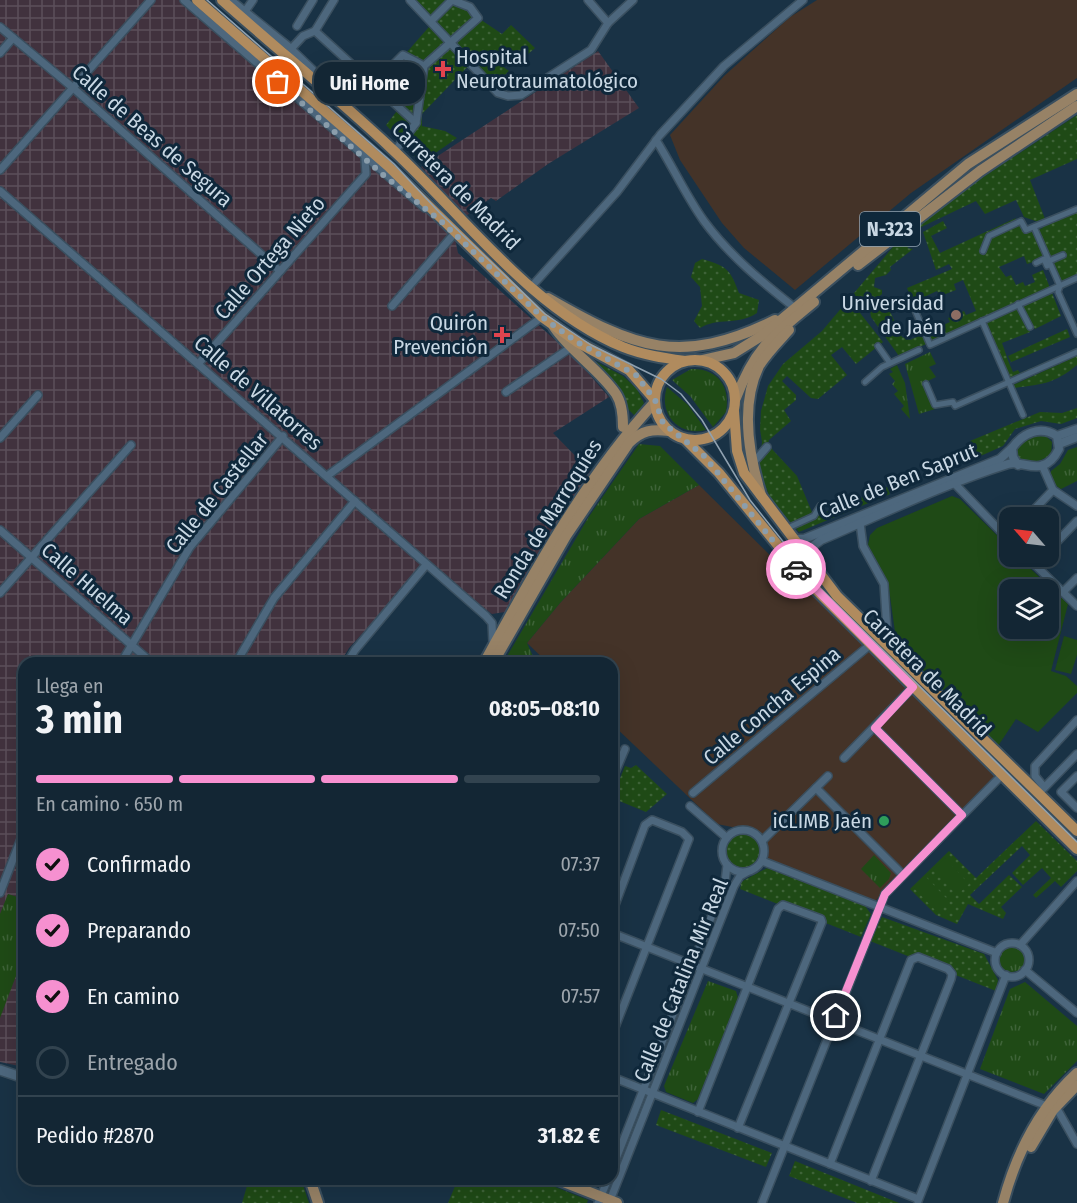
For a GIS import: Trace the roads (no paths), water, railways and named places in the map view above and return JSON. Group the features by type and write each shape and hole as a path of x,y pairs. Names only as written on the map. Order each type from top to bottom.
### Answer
{"highway":[{"name":"Carretera de Madrid","path":"197,0 388,166 454,234 573,345 629,370 655,401"},
{"name":"Carretera de Madrid","path":"222,0 371,129 466,226 541,294 580,325 624,348 685,361"},
{"path":"703,360 725,372 733,384 736,398 734,411 727,424 716,435 701,440 685,439 669,431 660,419 655,401 662,377 673,366 685,361 703,360"},
{"name":"Carretera de Madrid","path":"734,411 735,440 741,466 793,540 837,596 1041,791 1077,831"},
{"name":"Carretera de Madrid","path":"685,439 719,473 807,581 1077,849"}],"main road":[{"name":"N-323","path":"703,360 743,349 968,164 1077,94"},
{"name":"N-323","path":"736,398 749,366 762,346 888,240 980,171 1077,106"},
{"path":"541,294 615,331 669,348 714,344 786,315"},
{"path":"762,498 751,447 748,410 753,380 769,352 813,303"},
{"path":"573,345 615,393 620,403 623,427 620,442"},
{"name":"Ronda de Marroquíes","path":"487,657 572,512 620,442 655,401"},
{"name":"Ronda de Marroquíes","path":"496,657 566,536 629,443 641,433 654,429 669,431"},
{"path":"0,1070 18,1076"},
{"path":"1003,1203 1020,1153 1077,1073"},
{"path":"1010,1203 1026,1156 1052,1107 1077,1085"},
{"path":"312,1185 318,1203"},
{"path":"570,1185 607,1201"}],"street":[{"path":"0,170 151,0"},
{"path":"184,0 382,174 443,223"},
{"path":"231,0 291,49 371,129"},
{"path":"246,10 253,0"},
{"path":"297,26 312,0"},
{"path":"291,49 303,36 315,31 334,0"},
{"path":"410,0 498,93 508,96 521,95 591,50 608,23 633,0"},
{"path":"395,152 416,123 423,66 478,18 470,7 452,0 431,21"},
{"path":"588,0 608,23"},
{"path":"532,286 617,192 656,140 724,66 803,0"},
{"name":"Calle de Beas de Segura","path":"0,27 72,87 280,271"},
{"path":"315,31 416,123"},
{"path":"0,53 13,38"},
{"path":"373,85 403,55 423,66"},
{"path":"656,140 689,197 714,234 735,257 795,308"},
{"path":"365,159 366,174 382,174"},
{"name":"Calle Ortega Nieto","path":"200,363 366,174"},
{"name":"Calle de Villatorres","path":"0,190 283,436 492,623"},
{"path":"983,251 988,234 1021,221 1026,230 1077,209"},
{"path":"1034,227 1049,261 1058,292 1077,334"},
{"path":"392,306 454,234"},
{"path":"1049,261 1063,255"},
{"path":"1036,263 1044,259 1058,286"},
{"path":"911,301 930,345 1077,278"},
{"path":"1018,304 1030,327"},
{"path":"917,314 925,314"},
{"path":"327,476 542,317"},
{"path":"982,321 1023,415"},
{"path":"556,330 560,347 557,355"},
{"path":"506,392 573,345"},
{"path":"878,346 890,363"},
{"path":"865,382 890,363 922,349"},
{"path":"926,384 935,405 953,402 955,406 1077,352"},
{"path":"0,438 38,395"},
{"path":"1058,440 1050,432 1038,431 1019,439 1012,448 1018,465 1028,467 1042,465 1055,457 1058,440 1077,429"},
{"name":"Calle de Castellar","path":"125,657 190,547 283,436"},
{"path":"1058,440 1077,437"},
{"path":"0,593 130,445"},
{"name":"Calle de Ben Saprut","path":"793,540 804,539 1000,459 1012,448"},
{"name":"Calle de Ben Saprut","path":"809,560 815,543 1009,463 1018,465"},
{"path":"1042,465 1053,490 1077,506"},
{"path":"956,484 999,529"},
{"path":"1037,507 1053,490"},
{"path":"240,657 274,598 355,501"},
{"path":"790,527 814,516 820,506"},
{"path":"1059,540 1077,521"},
{"name":"Calle de Ben Saprut","path":"860,523 862,546 884,584 888,647"},
{"name":"Calle Huelma","path":"0,530 145,657"},
{"path":"351,657 426,565"},
{"path":"1037,567 1077,606"},
{"path":"1063,592 1077,578"},
{"path":"492,648 492,623 502,623 509,618"},
{"name":"Calle Concha Espina","path":"693,793 871,644"},
{"path":"844,758 913,687"},
{"path":"1077,720 1035,766 1035,776 1041,791 1077,754"},
{"path":"875,728 962,815"},
{"path":"618,766 625,749"},
{"path":"762,1203 885,894 1002,775"},
{"path":"762,841 828,776"},
{"path":"1077,776 1061,792 1077,808"},
{"path":"816,788 903,875"},
{"path":"690,806 727,838"},
{"path":"618,897 645,825 652,820 682,832 688,839 618,1020"},
{"path":"743,830 754,833 762,841 764,851 762,861 747,872 738,872 727,865 722,852 727,838 743,830"},
{"path":"0,893 18,846"},
{"path":"762,861 997,953"},
{"name":"Calle de Catalina Mir Real","path":"618,1154 725,882 727,865"},
{"name":"Calle de Catalina Mir Real","path":"618,1175 734,886 740,876 747,872"},
{"path":"1020,945 1077,881"},
{"path":"698,1112 779,907 783,905 802,912 822,922 738,1128"},
{"path":"618,935 1052,1107 1077,1144"},
{"path":"1007,944 1020,945 1028,956 1026,970 1017,976 1006,975 998,969 997,953 1007,944"},
{"path":"830,1164 879,1039 914,958 948,969 952,974 922,1056 871,1181"},
{"path":"1026,970 1077,1013"},
{"path":"618,1080 917,1201 1006,975"},
{"path":"607,1201 608,1185"},
{"name":"Calle de Catalina Mir Real","path":"607,1201 614,1185"}],"tram line":[{"path":"207,0 394,164 439,212 545,314 591,345 661,379 681,394 702,420 750,500 820,588 1077,842"}],"place":[{"name":"Hospital Neurotraumatológico","path":"443,69"},
{"name":"Uni Home","path":"278,82"},
{"name":"Universidad de Jaén","path":"956,315"},
{"name":"Quirón Prevención","path":"502,335"},
{"name":"iCLIMB Jaén","path":"884,821"}]}
